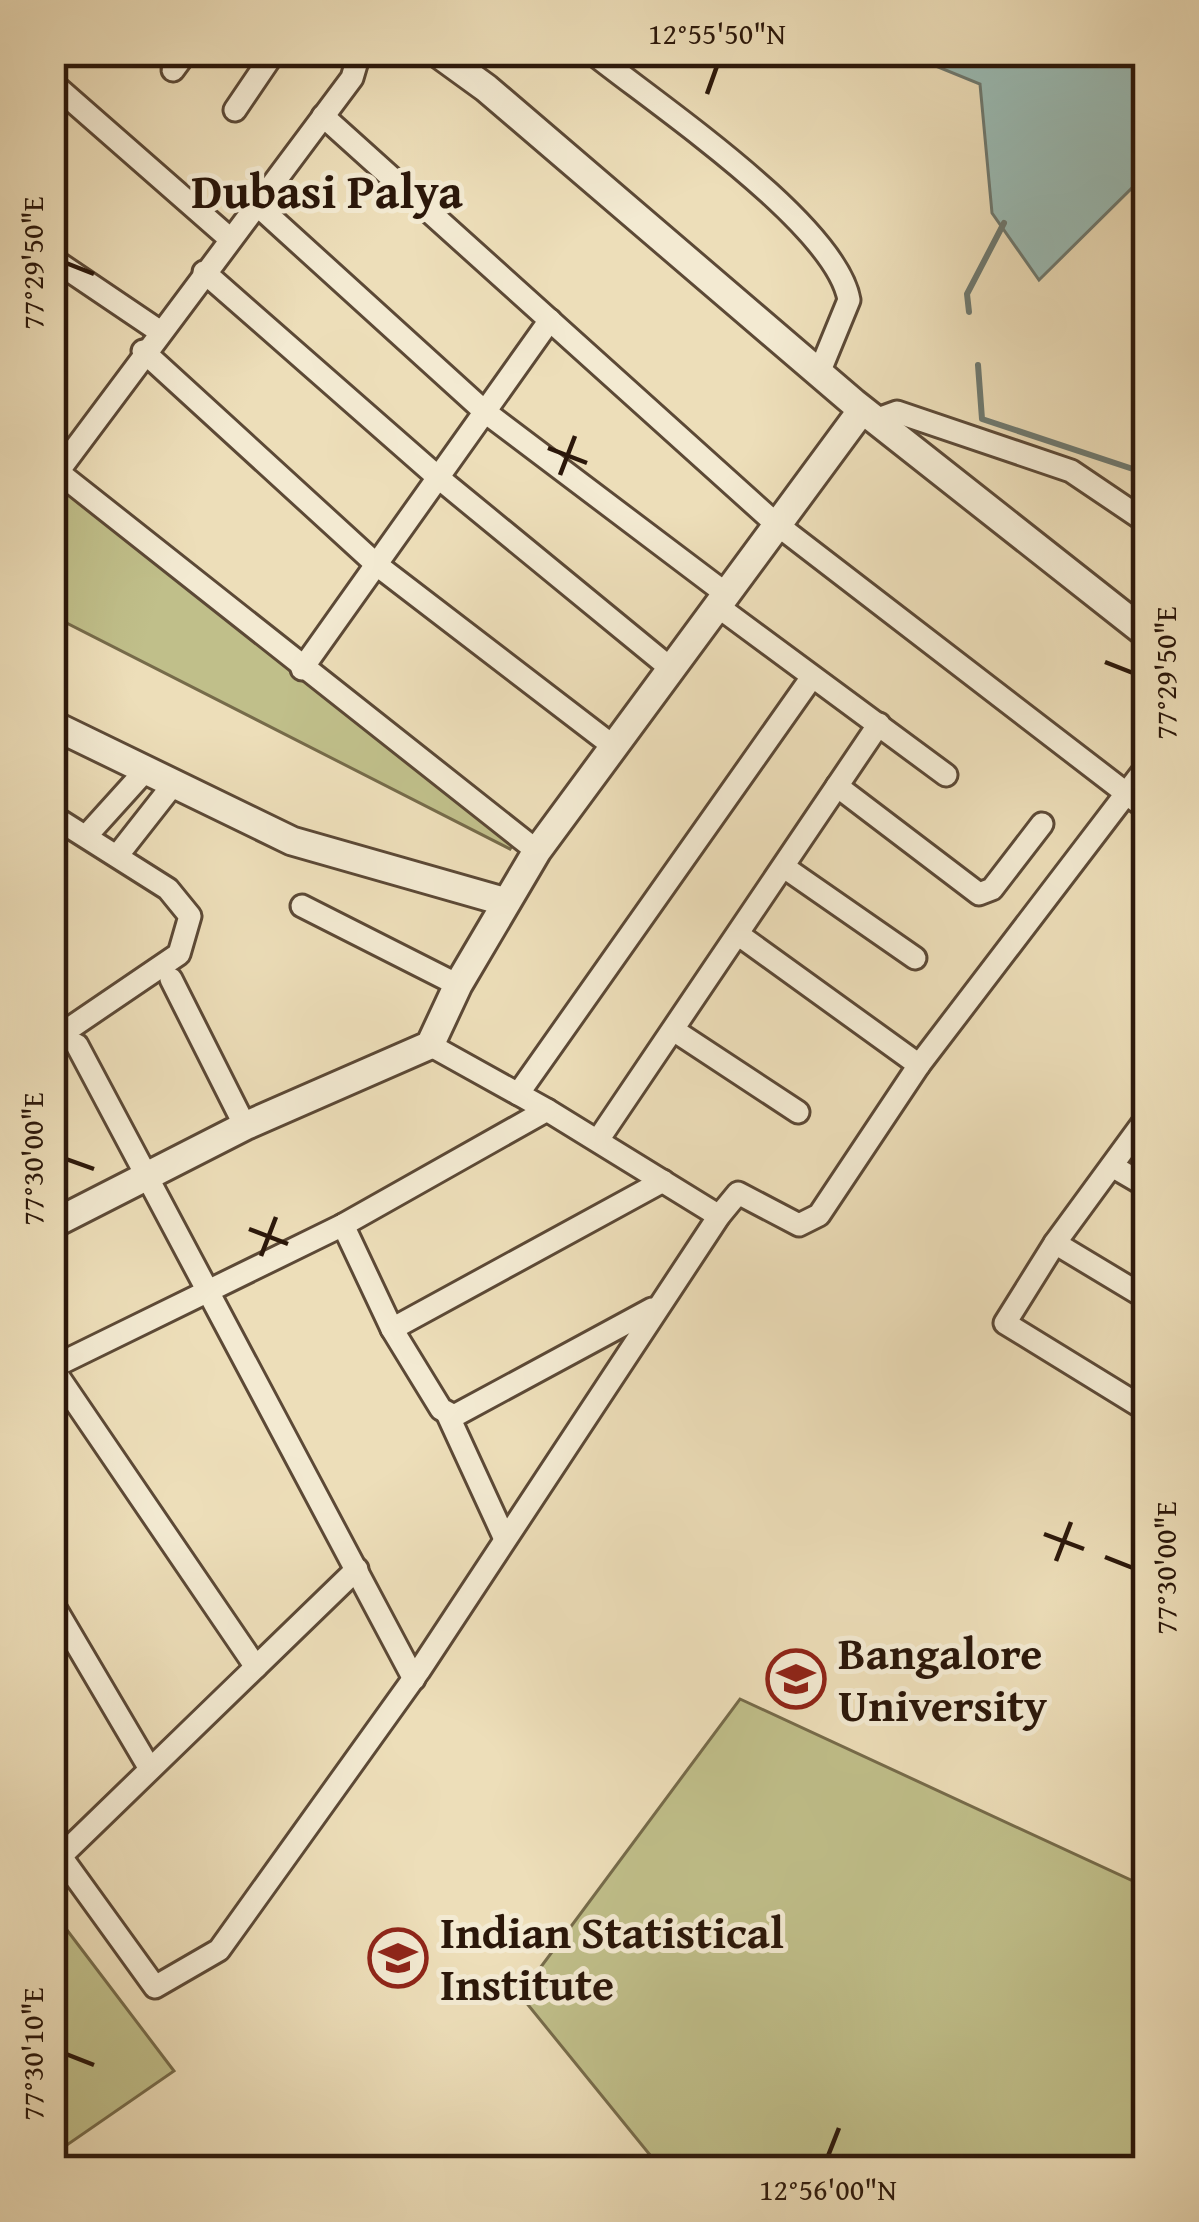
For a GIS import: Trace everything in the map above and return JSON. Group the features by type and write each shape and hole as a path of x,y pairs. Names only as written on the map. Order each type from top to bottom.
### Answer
{"street":[{"path":"235,110 275,51"},
{"path":"359,51 352,78 143,351 55,477 537,851"},
{"path":"435,51 486,88 869,415 1148,635"},
{"path":"590,51 783,206 831,258 849,300 819,374"},
{"path":"51,82 230,238"},
{"path":"323,116 776,523 1148,810"},
{"path":"256,204 484,411 812,677 946,775"},
{"path":"51,258 159,331"},
{"path":"204,272 440,479 669,667"},
{"path":"302,669 550,320"},
{"path":"143,351 377,566 614,746"},
{"path":"51,1225 245,1126 430,1046 458,985 537,851 776,523 869,415 897,412 1071,471 1148,523"},
{"path":"518,1094 812,677"},
{"path":"51,724 292,841 506,902"},
{"path":"598,1140 879,724"},
{"path":"357,1569 150,1769 56,1850 155,1987 219,1951 414,1679 719,1216 738,1193 799,1225 819,1215 919,1065 1148,765"},
{"path":"88,834 145,771"},
{"path":"117,856 172,786"},
{"path":"837,786 979,894 992,889 1042,824"},
{"path":"51,815 77,835 88,834 185,907 187,933 178,955 51,1041"},
{"path":"784,867 915,958"},
{"path":"302,906 458,985"},
{"path":"739,935 919,1065"},
{"path":"171,979 245,1126"},
{"path":"675,1031 798,1112"},
{"path":"77,1045 414,1679"},
{"path":"430,1046 548,1110 719,1216"},
{"path":"256,1667 51,1367 343,1225 548,1110"},
{"path":"1148,1116 1055,1244 1005,1323 1148,1411"},
{"path":"1112,1166 1148,1187"},
{"path":"392,1329 663,1180"},
{"path":"343,1225 392,1329 447,1414 505,1540"},
{"path":"1055,1244 1148,1299"},
{"path":"447,1414 460,1417 656,1307"},
{"path":"51,1601 150,1769"}],"shaded area":[{"path":"83,478 516,840 510,849 51,615 51,510"},
{"path":"740,1699 1148,1888 1148,2171 663,2171 520,1995"},
{"path":"51,1909 174,2071 51,2156"}],"water":[{"path":"899,51 1148,51 1148,172 1039,280 992,213 980,84"}],"waterway":[{"path":"969,312 967,294 1004,223"},
{"path":"978,365 982,419 1148,474"}],"place":[{"name":"Bangalore University","path":"796,1679"},
{"name":"Indian Statistical Institute","path":"398,1958"}],"district":[{"name":"Dubasi Palya","path":"327,191"}]}
